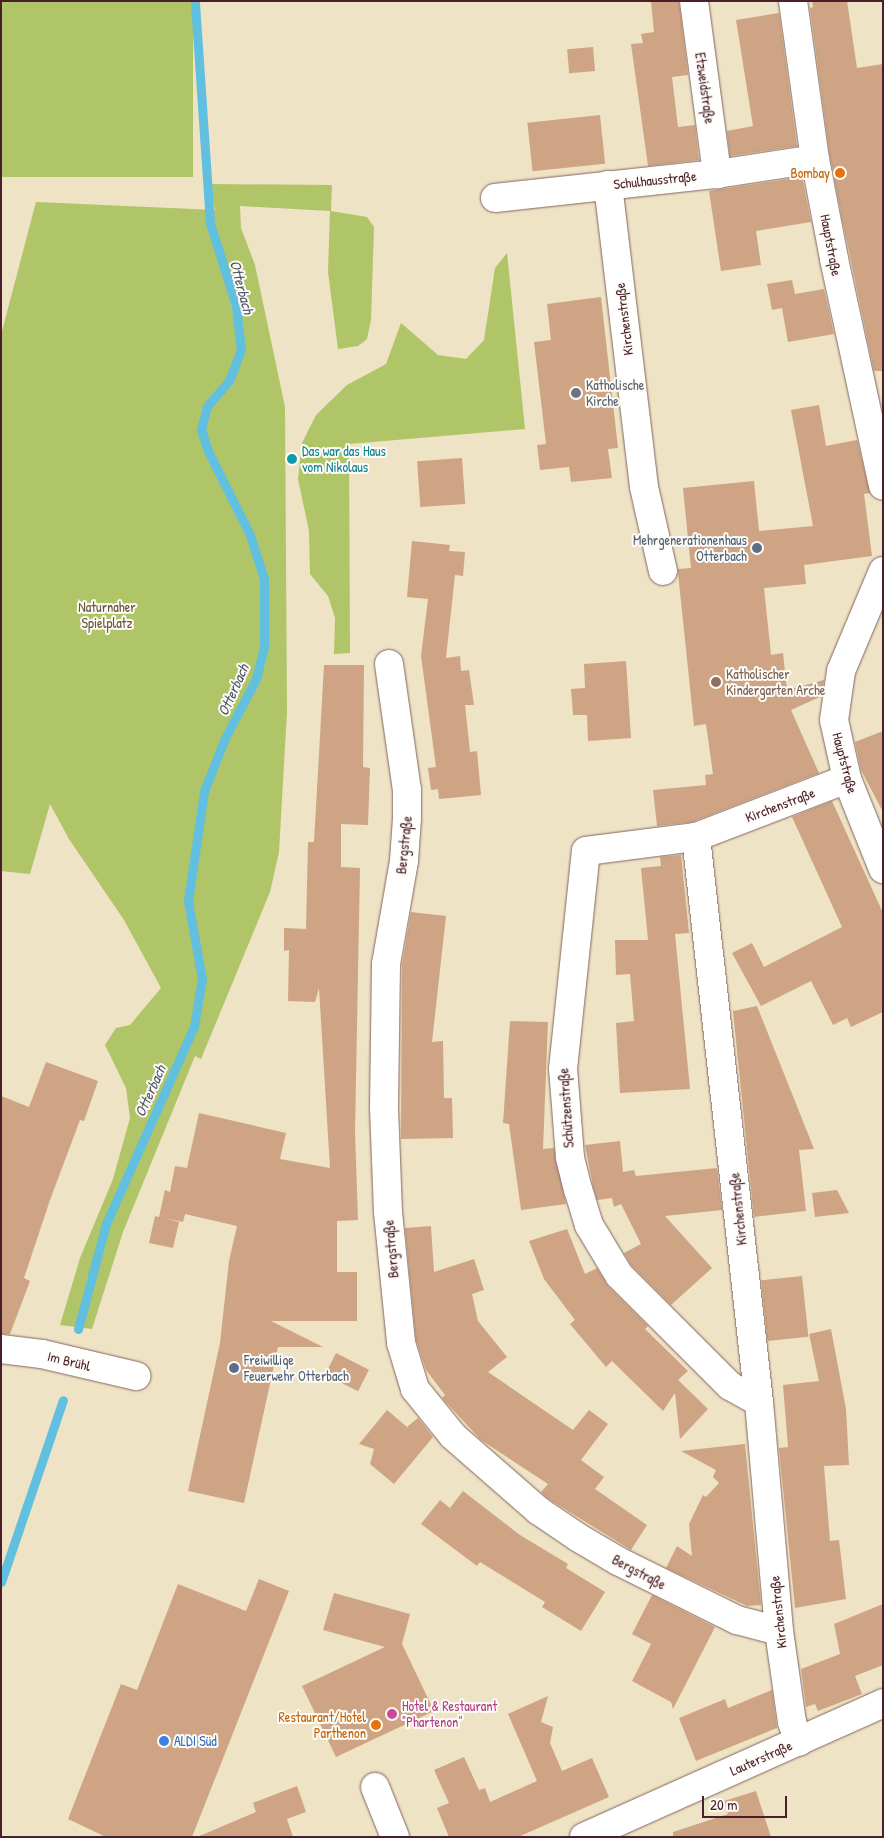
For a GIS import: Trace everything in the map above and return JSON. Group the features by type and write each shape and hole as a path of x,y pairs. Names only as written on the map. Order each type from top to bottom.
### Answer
{"street":[{"name":"Etzweidstraße","path":"694,1 717,174"},
{"name":"Hauptstraße","path":"794,1 815,158 883,486"},
{"name":"Schulhausstraße","path":"495,198 717,174 815,158"},
{"name":"Kirchenstraße","path":"608,185 644,487 663,571"},
{"name":"Hauptstraße","path":"881,585 841,671 835,696 834,720 847,779 883,869"},
{"name":"Bergstraße","path":"389,664 407,790 407,818 404,861 386,964 384,1108 388,1212 400,1343 415,1389 453,1436 539,1511 571,1533 618,1562 720,1612 759,1627 779,1631"},
{"name":"Kirchenstraße","path":"799,1742 792,1722 779,1631 760,1402 696,837 847,779"},
{"name":"Schützenstraße","path":"696,837 586,851 566,1016 563,1069 565,1116 578,1190 589,1225 605,1256 667,1326 730,1386 760,1402"},
{"name":"Im Brühl","path":"1,1349 42,1354 136,1376"},
{"name":"Lauterstraße","path":"584,1837 883,1704"},
{"path":"375,1787 395,1837"}],"green space":[{"path":"2,1 193,1 193,177 2,177"},
{"name":"Naturnaher Spielplatz","path":"209,184 332,185 331,211 367,217 374,227 371,320 367,339 358,346 338,349 328,272 330,211 240,206 241,228 255,265 285,407 287,712 279,852 270,892 201,1059 195,1056 123,1232 92,1329 60,1325 80,1258 113,1179 130,1118 126,1088 105,1045 116,1028 130,1025 161,988 124,920 69,839 50,804 30,874 1,871 1,335 36,202 215,210"},
{"path":"507,253 525,429 349,444 350,653 334,654 335,618 328,596 310,574 309,531 298,479 302,443 316,415 347,385 386,364 401,323 438,355 466,359 484,340 495,268"}],"building":[{"path":"651,1 679,1 688,75 672,77 678,127 695,125 699,160 648,166 631,44 643,43 641,34 654,32"},
{"path":"812,1 847,1 857,68 883,64 883,371 874,371 830,156 810,8 813,7"},
{"path":"779,13 797,146 730,156 727,131 753,126 736,20"},
{"path":"593,47 595,71 569,73 567,49"},
{"path":"600,115 605,164 533,171 527,123"},
{"path":"802,177 811,222 756,231 761,265 721,271 709,191"},
{"path":"792,280 795,294 824,289 834,334 788,342 782,308 772,310 767,284"},
{"name":"Katholische Kirche","path":"601,297 618,448 608,449 612,478 571,482 569,467 540,470 537,445 546,444 534,342 551,340 547,304"},
{"path":"819,405 826,446 857,440 870,493 864,494 872,556 804,565 806,584 764,588 771,655 783,653 787,690 824,680 822,696 791,710 819,773 692,822 657,826 653,790 706,785 705,775 713,774 706,724 694,726 678,573 678,569 691,568 683,488 754,481 759,531 813,526 791,410"},
{"path":"462,458 465,504 420,507 417,461"},
{"path":"412,541 450,545 449,551 465,552 463,576 455,575 446,658 460,656 461,671 469,670 474,705 465,705 470,752 477,751 481,795 439,799 438,789 431,790 428,768 436,767 421,656 428,599 407,597"},
{"path":"626,661 631,738 588,741 587,715 573,715 571,689 585,688 584,664"},
{"path":"324,665 364,665 363,767 370,768 368,825 341,824 341,867 360,868 355,1132 358,1220 337,1221 337,1272 357,1272 357,1321 271,1321 323,1347 278,1347 244,1503 188,1491 220,1343 229,1261 237,1226 185,1214 183,1222 163,1218 179,1222 173,1248 149,1243 155,1216 159,1217 165,1190 170,1192 175,1166 187,1168 199,1113 286,1133 280,1159 330,1168 319,988 315,1002 288,1001 289,950 284,951 284,928 306,929 308,842 314,842"},
{"path":"883,731 883,812 861,770 855,742"},
{"path":"832,801 883,913 883,1012 851,1027 847,1018 833,1025 811,981 761,1006 732,953 752,943 764,967 842,927 792,817"},
{"path":"681,855 689,933 675,934 690,1089 620,1093 616,1023 634,1021 630,974 616,975 615,940 648,940 641,868 661,866 660,857"},
{"path":"411,912 446,916 432,1042 443,1041 444,1098 452,1098 453,1138 401,1139 402,965"},
{"path":"757,1006 814,1149 799,1150 806,1211 754,1217 733,1011"},
{"path":"510,1021 548,1022 543,1149 554,1148 566,1204 521,1210 509,1124 503,1123"},
{"path":"46,1062 98,1081 84,1121 80,1120 50,1200 24,1278 30,1281 10,1334 1,1334 1,1096 29,1107"},
{"path":"620,1141 623,1172 634,1170 636,1176 717,1168 722,1210 665,1216 712,1268 671,1305 631,1265 624,1253 641,1244 621,1204 614,1207 612,1198 597,1200 585,1145"},
{"path":"837,1190 849,1213 815,1217 812,1193"},
{"path":"431,1226 434,1272 474,1259 484,1290 472,1294 478,1321 507,1357 488,1372 573,1430 589,1410 608,1424 581,1460 604,1477 595,1489 647,1525 631,1550 547,1498 541,1492 548,1484 481,1440 442,1398 445,1395 426,1370 416,1340 405,1228"},
{"path":"567,1229 585,1274 597,1268 608,1286 648,1326 645,1329 688,1371 678,1380 708,1409 680,1439 675,1393 663,1411 612,1361 606,1367 570,1324 575,1320 544,1279 529,1241"},
{"path":"802,1276 808,1337 768,1341 761,1280"},
{"path":"831,1329 846,1409 849,1465 824,1466 830,1541 839,1540 846,1599 795,1608 779,1448 788,1447 783,1385 819,1381 809,1334"},
{"path":"336,1353 369,1370 358,1391 325,1374"},
{"path":"387,1410 407,1427 418,1418 433,1437 394,1484 370,1464 374,1449 359,1444"},
{"path":"745,1444 761,1605 747,1606 666,1568 677,1546 692,1556 689,1524 703,1495 706,1497 719,1483 713,1477 716,1470 681,1451"},
{"path":"463,1491 520,1535 568,1564 566,1568 605,1592 581,1631 542,1607 545,1602 480,1562 477,1566 421,1524 440,1500 450,1508"},
{"name":"ALDI Süd","path":"259,1579 289,1591 192,1837 106,1837 68,1819 121,1684 137,1690 178,1584 246,1611"},
{"path":"334,1593 410,1614 402,1644 434,1711 336,1757 302,1686 385,1647 323,1630"},
{"path":"652,1595 715,1627 673,1709 671,1702 632,1681 651,1644 632,1634"},
{"path":"883,1604 883,1665 855,1676 862,1694 818,1711 815,1704 806,1707 801,1669 840,1654 834,1624"},
{"path":"772,1690 777,1728 696,1761 679,1718 725,1699 728,1708"},
{"path":"548,1696 541,1722 553,1727 550,1743 562,1771 592,1758 609,1797 518,1837 449,1837 437,1808 449,1803 434,1770 464,1757 479,1790 485,1788 490,1802 537,1781 508,1714"},
{"path":"297,1786 306,1812 287,1819 293,1837 197,1837 256,1812 253,1803"},
{"path":"756,1791 771,1837 673,1837 673,1832 728,1814 724,1801"}],"waterway":[{"name":"Otterbach","path":"78,1329 106,1224 194,1026 202,979 188,901 204,791 225,738 256,679 264,648 264,579 250,535 208,451 201,430 207,406 229,381 241,350 236,306 210,223 195,1"},
{"name":"Otterbach","path":"1,1582 63,1400"}],"place":[{"name":"Bombay","path":"840,173"},
{"name":"Katholische Kirche","path":"576,393"},
{"name":"Das war das Haus vom Nikolaus","path":"292,459"},
{"name":"Mehrgenerationenhaus Otterbach","path":"757,548"},
{"name":"Katholischer Kindergarten Arche","path":"716,682"},
{"name":"Freiwillige Feuerwehr Otterbach","path":"234,1368"},
{"name":"Hotel & Restaurant \"Phartenon\"","path":"392,1714"},
{"name":"Restaurant/Hotel Parthenon","path":"376,1725"},
{"name":"ALDI Süd","path":"164,1741"}]}
